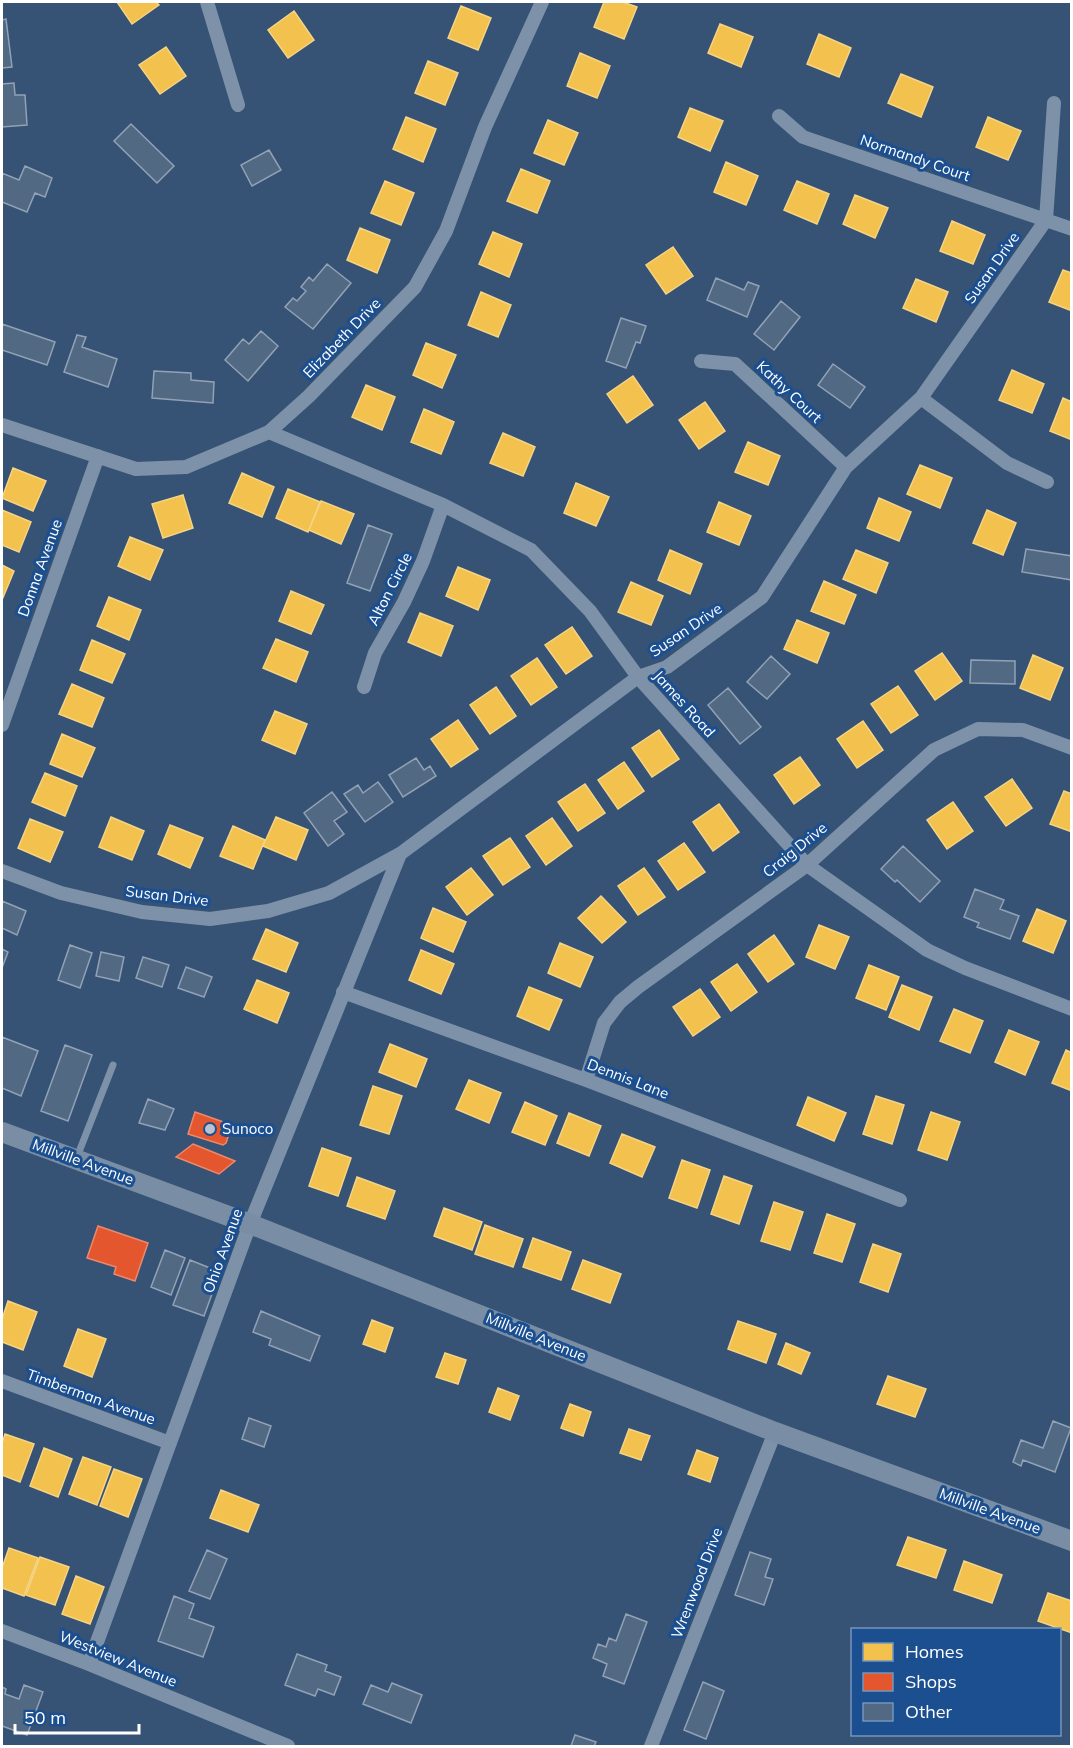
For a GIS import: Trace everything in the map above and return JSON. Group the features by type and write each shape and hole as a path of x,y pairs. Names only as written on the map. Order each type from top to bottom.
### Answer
{"main road":[{"name":"Millville Avenue","path":"2,1132 250,1224 775,1432 1071,1541"}],"street":[{"path":"207,2 238,105"},
{"name":"Elizabeth Drive","path":"2,426 136,469 186,467 269,432 309,396 415,287 446,231 485,127 542,2"},
{"path":"1046,220 1054,103"},
{"name":"Normandy Court","path":"779,116 803,137 1071,229"},
{"name":"Susan Drive","path":"2,871 61,893 142,912 210,919 268,911 329,893 400,854 638,677 667,667 762,597 846,467 921,398 1046,220"},
{"name":"Kathy Court","path":"700,361 735,364 846,467"},
{"path":"921,398 1007,463 1047,482"},
{"name":"James Road","path":"269,432 443,505 531,550 590,611 638,677 807,865 927,950 965,968 1071,1009"},
{"name":"Donna Avenue","path":"2,725 98,456"},
{"name":"Alton Circle","path":"364,687 375,653 404,602 423,561 443,505"},
{"name":"Craig Drive","path":"586,1080 604,1023 620,1002 807,865 934,750 978,729 1023,730 1071,748"},
{"name":"Ohio Avenue","path":"89,1664 250,1224 400,854"},
{"name":"Dennis Lane","path":"343,992 586,1080 900,1200"},
{"name":"Timberman Avenue","path":"2,1381 170,1443"},
{"name":"Wrenwood Drive","path":"651,1746 775,1432"},
{"name":"Westview Avenue","path":"2,1631 89,1664 288,1746"}],"lane":[{"path":"76,1160 113,1065"}],"building: Homes":[{"path":"117,2 156,2 159,5 132,24"},
{"path":"604,2 623,2 637,7 624,39 594,27"},
{"path":"461,6 491,18 478,50 448,38"},
{"path":"294,11 314,40 288,58 268,30"},
{"path":"720,24 753,37 741,67 708,53"},
{"path":"819,34 851,48 839,77 807,64"},
{"path":"166,47 186,76 160,94 139,65"},
{"path":"580,53 610,66 597,98 567,86"},
{"path":"428,61 458,73 445,105 415,93"},
{"path":"901,74 933,87 921,117 888,103"},
{"path":"690,108 723,121 710,151 678,137"},
{"path":"406,117 436,129 423,162 393,149"},
{"path":"988,117 1021,131 1008,160 976,147"},
{"path":"548,120 578,133 564,165 534,153"},
{"path":"726,162 758,176 746,205 714,192"},
{"path":"521,169 550,181 537,213 507,201"},
{"path":"385,181 414,193 401,225 371,213"},
{"path":"797,181 829,194 817,224 784,210"},
{"path":"855,195 888,208 875,238 843,224"},
{"path":"952,221 985,235 973,264 940,251"},
{"path":"360,228 390,240 377,273 347,260"},
{"path":"493,232 522,244 509,277 479,264"},
{"path":"673,247 693,276 666,294 646,265"},
{"path":"1063,270 1072,273 1072,311 1049,302"},
{"path":"916,279 948,292 936,322 903,308"},
{"path":"481,292 511,305 498,337 468,325"},
{"path":"426,343 456,355 442,388 413,375"},
{"path":"1012,370 1044,384 1032,413 999,400"},
{"path":"633,376 653,405 627,423 607,394"},
{"path":"366,385 395,397 382,430 352,417"},
{"path":"1063,398 1072,402 1072,440 1050,431"},
{"path":"705,402 725,431 699,449 679,420"},
{"path":"424,409 454,422 441,454 411,442"},
{"path":"503,433 535,447 523,476 490,463"},
{"path":"748,442 780,456 768,485 735,472"},
{"path":"920,465 952,478 940,508 907,494"},
{"path":"13,468 46,481 33,511 2,498"},
{"path":"242,473 274,487 262,517 229,503"},
{"path":"576,483 609,497 596,526 564,513"},
{"path":"288,489 320,502 308,532 276,518"},
{"path":"183,495 193,528 163,538 152,504"},
{"path":"879,498 911,512 899,541 867,528"},
{"path":"321,501 354,514 341,544 309,530"},
{"path":"719,502 751,516 739,545 707,532"},
{"path":"2,510 31,522 19,552 2,545"},
{"path":"987,510 1016,523 1003,555 973,543"},
{"path":"130,537 163,550 150,580 118,566"},
{"path":"670,550 702,564 690,594 658,580"},
{"path":"856,550 888,563 876,593 843,579"},
{"path":"2,565 14,571 2,600"},
{"path":"458,567 490,580 478,610 446,596"},
{"path":"824,581 856,595 844,624 811,611"},
{"path":"631,582 663,596 651,625 618,612"},
{"path":"291,591 324,605 311,634 279,621"},
{"path":"109,597 141,610 129,640 97,626"},
{"path":"420,613 453,626 441,656 408,642"},
{"path":"797,620 829,633 817,663 784,649"},
{"path":"572,627 592,656 566,674 545,645"},
{"path":"276,639 308,652 296,682 263,668"},
{"path":"92,640 125,654 112,683 80,670"},
{"path":"942,653 962,681 935,700 915,671"},
{"path":"1033,655 1063,668 1050,700 1020,688"},
{"path":"537,658 557,687 531,705 511,676"},
{"path":"72,684 104,698 92,727 59,714"},
{"path":"898,686 918,715 891,733 871,704"},
{"path":"496,687 516,716 490,734 470,705"},
{"path":"275,711 307,724 295,754 262,740"},
{"path":"458,720 478,749 451,767 431,739"},
{"path":"863,721 883,750 857,768 837,739"},
{"path":"659,730 679,759 652,777 632,748"},
{"path":"62,734 95,748 82,777 50,764"},
{"path":"800,757 820,785 794,804 774,775"},
{"path":"624,762 644,791 618,809 598,780"},
{"path":"45,773 77,786 65,816 32,802"},
{"path":"1012,779 1032,808 1006,826 985,797"},
{"path":"585,784 605,813 578,831 558,802"},
{"path":"1064,791 1072,794 1072,832 1050,824"},
{"path":"953,802 973,831 947,849 927,820"},
{"path":"719,804 739,832 713,851 693,822"},
{"path":"111,817 144,831 132,860 99,847"},
{"path":"276,817 308,830 296,860 263,846"},
{"path":"552,818 572,846 546,865 526,836"},
{"path":"30,819 63,832 50,862 18,848"},
{"path":"170,825 203,838 190,868 158,854"},
{"path":"233,826 265,840 253,869 220,856"},
{"path":"510,838 530,867 503,885 483,856"},
{"path":"684,843 705,872 678,890 658,861"},
{"path":"471,868 493,895 467,915 446,887"},
{"path":"644,868 665,897 638,915 618,886"},
{"path":"601,896 626,922 602,943 578,918"},
{"path":"433,908 466,922 453,952 421,938"},
{"path":"1037,909 1066,921 1053,953 1023,941"},
{"path":"819,925 849,937 835,969 806,957"},
{"path":"266,929 298,943 286,972 253,959"},
{"path":"774,935 794,964 768,982 748,954"},
{"path":"560,943 593,957 580,987 548,973"},
{"path":"421,950 454,964 441,994 409,980"},
{"path":"737,964 757,992 731,1011 711,982"},
{"path":"869,965 899,977 886,1010 856,998"},
{"path":"257,980 289,993 277,1023 244,1009"},
{"path":"902,985 932,997 919,1030 889,1017"},
{"path":"529,987 562,1000 549,1030 517,1016"},
{"path":"700,989 720,1017 693,1036 673,1007"},
{"path":"954,1009 983,1021 970,1053 940,1041"},
{"path":"1009,1030 1039,1042 1025,1075 995,1062"},
{"path":"390,1044 427,1059 416,1087 379,1072"},
{"path":"1066,1050 1072,1053 1072,1091 1052,1083"},
{"path":"469,1080 501,1093 489,1123 456,1109"},
{"path":"373,1086 402,1096 389,1134 360,1125"},
{"path":"876,1096 904,1105 892,1144 863,1134"},
{"path":"808,1097 846,1113 834,1141 797,1125"},
{"path":"525,1102 557,1116 545,1145 512,1132"},
{"path":"931,1112 960,1122 947,1160 918,1150"},
{"path":"569,1113 601,1126 589,1156 557,1143"},
{"path":"622,1134 655,1147 642,1177 610,1163"},
{"path":"322,1148 351,1158 338,1196 309,1186"},
{"path":"682,1160 710,1170 697,1208 669,1198"},
{"path":"724,1176 752,1186 739,1224 711,1214"},
{"path":"357,1177 395,1191 385,1219 347,1206"},
{"path":"774,1202 803,1212 790,1250 761,1241"},
{"path":"444,1208 482,1222 472,1250 434,1236"},
{"path":"827,1214 855,1224 842,1262 814,1253"},
{"path":"485,1225 523,1239 513,1267 475,1254"},
{"path":"533,1238 571,1252 561,1280 523,1267"},
{"path":"873,1244 901,1254 888,1292 860,1282"},
{"path":"583,1260 621,1274 610,1303 572,1289"},
{"path":"8,1301 37,1312 23,1350 2,1342 2,1319"},
{"path":"372,1320 393,1328 385,1352 363,1344"},
{"path":"738,1321 776,1334 766,1363 728,1349"},
{"path":"78,1329 106,1339 92,1377 64,1366"},
{"path":"786,1343 810,1353 801,1374 778,1364"},
{"path":"445,1353 466,1360 458,1384 436,1377"},
{"path":"888,1376 926,1389 915,1417 877,1404"},
{"path":"498,1388 519,1396 510,1420 489,1412"},
{"path":"570,1404 591,1412 583,1436 561,1428"},
{"path":"629,1429 650,1436 641,1460 620,1453"},
{"path":"5,1434 34,1444 20,1482 2,1475 2,1444"},
{"path":"44,1448 72,1459 58,1497 30,1486"},
{"path":"697,1450 718,1458 710,1482 688,1474"},
{"path":"83,1457 111,1467 97,1505 69,1494"},
{"path":"114,1469 142,1479 128,1517 100,1506"},
{"path":"221,1490 259,1505 248,1532 210,1518"},
{"path":"908,1537 946,1550 936,1578 897,1565"},
{"path":"9,1548 38,1558 24,1596 2,1588 2,1568"},
{"path":"40,1557 69,1567 55,1605 26,1595"},
{"path":"964,1561 1002,1575 992,1603 954,1590"},
{"path":"76,1576 104,1587 90,1624 62,1614"},
{"path":"1048,1593 1072,1601 1072,1633 1038,1621"}],"building: Shops":[{"name":"Sunoco","path":"195,1112 232,1125 226,1143 223,1145 188,1134"},
{"name":"Sunoco","path":"193,1144 235,1161 219,1174 176,1157"},
{"path":"98,1226 148,1243 135,1281 114,1274 116,1267 87,1258"}],"building: Other":[{"path":"6,19 12,67 2,68 2,20"},
{"path":"14,83 15,95 25,95 27,125 2,127 2,84"},
{"path":"131,124 174,166 157,183 114,141"},
{"path":"269,150 281,170 252,186 241,165"},
{"path":"25,166 52,178 45,197 35,193 27,212 2,202 2,173 19,180"},
{"path":"327,264 351,283 313,329 285,307 293,298 297,301 306,291 301,287 309,277 313,281"},
{"path":"716,278 744,290 748,282 759,286 747,317 707,300"},
{"path":"781,301 800,317 774,350 754,334"},
{"path":"621,318 646,326 640,343 636,342 626,368 606,361"},
{"path":"2,324 55,342 47,365 2,350"},
{"path":"261,331 278,346 248,381 225,360 243,339 249,344"},
{"path":"77,335 86,337 82,347 117,359 108,387 64,372"},
{"path":"833,364 865,387 850,408 818,385"},
{"path":"154,371 191,373 191,380 214,382 213,403 152,398"},
{"path":"368,525 392,534 370,591 347,583"},
{"path":"1026,549 1072,556 1072,580 1022,572"},
{"path":"771,656 790,674 767,699 747,682"},
{"path":"971,660 1015,661 1015,684 970,683"},
{"path":"728,688 761,727 740,744 708,705"},
{"path":"416,758 424,770 430,766 436,776 403,797 389,775"},
{"path":"378,782 393,802 365,822 344,794 358,785 363,793"},
{"path":"332,792 347,812 334,821 344,834 328,846 304,813"},
{"path":"903,846 940,881 920,902 897,880 895,882 881,869"},
{"path":"975,889 1004,900 1000,909 1019,916 1010,939 977,927 979,923 964,917"},
{"path":"2,901 26,911 17,935 2,928"},
{"path":"70,945 92,953 80,988 58,980"},
{"path":"2,949 8,952 2,968"},
{"path":"101,952 124,957 119,981 96,976"},
{"path":"143,957 169,965 162,987 136,978"},
{"path":"186,967 212,977 204,997 178,988"},
{"path":"2,1037 38,1051 21,1096 2,1088"},
{"path":"65,1045 92,1055 68,1121 41,1111"},
{"path":"148,1099 174,1109 165,1130 139,1123"},
{"path":"165,1250 185,1258 171,1295 151,1287"},
{"path":"190,1260 220,1272 204,1316 173,1305"},
{"path":"261,1311 320,1336 310,1361 269,1345 271,1339 253,1332"},
{"path":"249,1418 271,1426 264,1447 242,1439"},
{"path":"1053,1421 1071,1428 1055,1472 1023,1460 1021,1466 1013,1462 1021,1440 1043,1448"},
{"path":"207,1550 227,1559 210,1599 189,1591"},
{"path":"750,1552 771,1559 765,1577 773,1579 764,1605 735,1595"},
{"path":"174,1596 194,1604 189,1618 214,1627 203,1657 158,1641"},
{"path":"626,1614 647,1622 624,1684 603,1676 607,1664 593,1658 598,1644 606,1647 609,1638 616,1641"},
{"path":"297,1654 327,1665 325,1671 341,1677 334,1695 318,1689 315,1696 285,1685"},
{"path":"703,1682 724,1691 706,1739 684,1730"},
{"path":"392,1683 422,1695 411,1723 363,1704 371,1685 388,1692"},
{"path":"24,1685 43,1692 27,1735 2,1726 2,1687 6,1689 5,1694 19,1699"},
{"path":"575,1735 596,1742 594,1746 571,1746"}],"place":[{"name":"Sunoco","path":"210,1129"}]}
